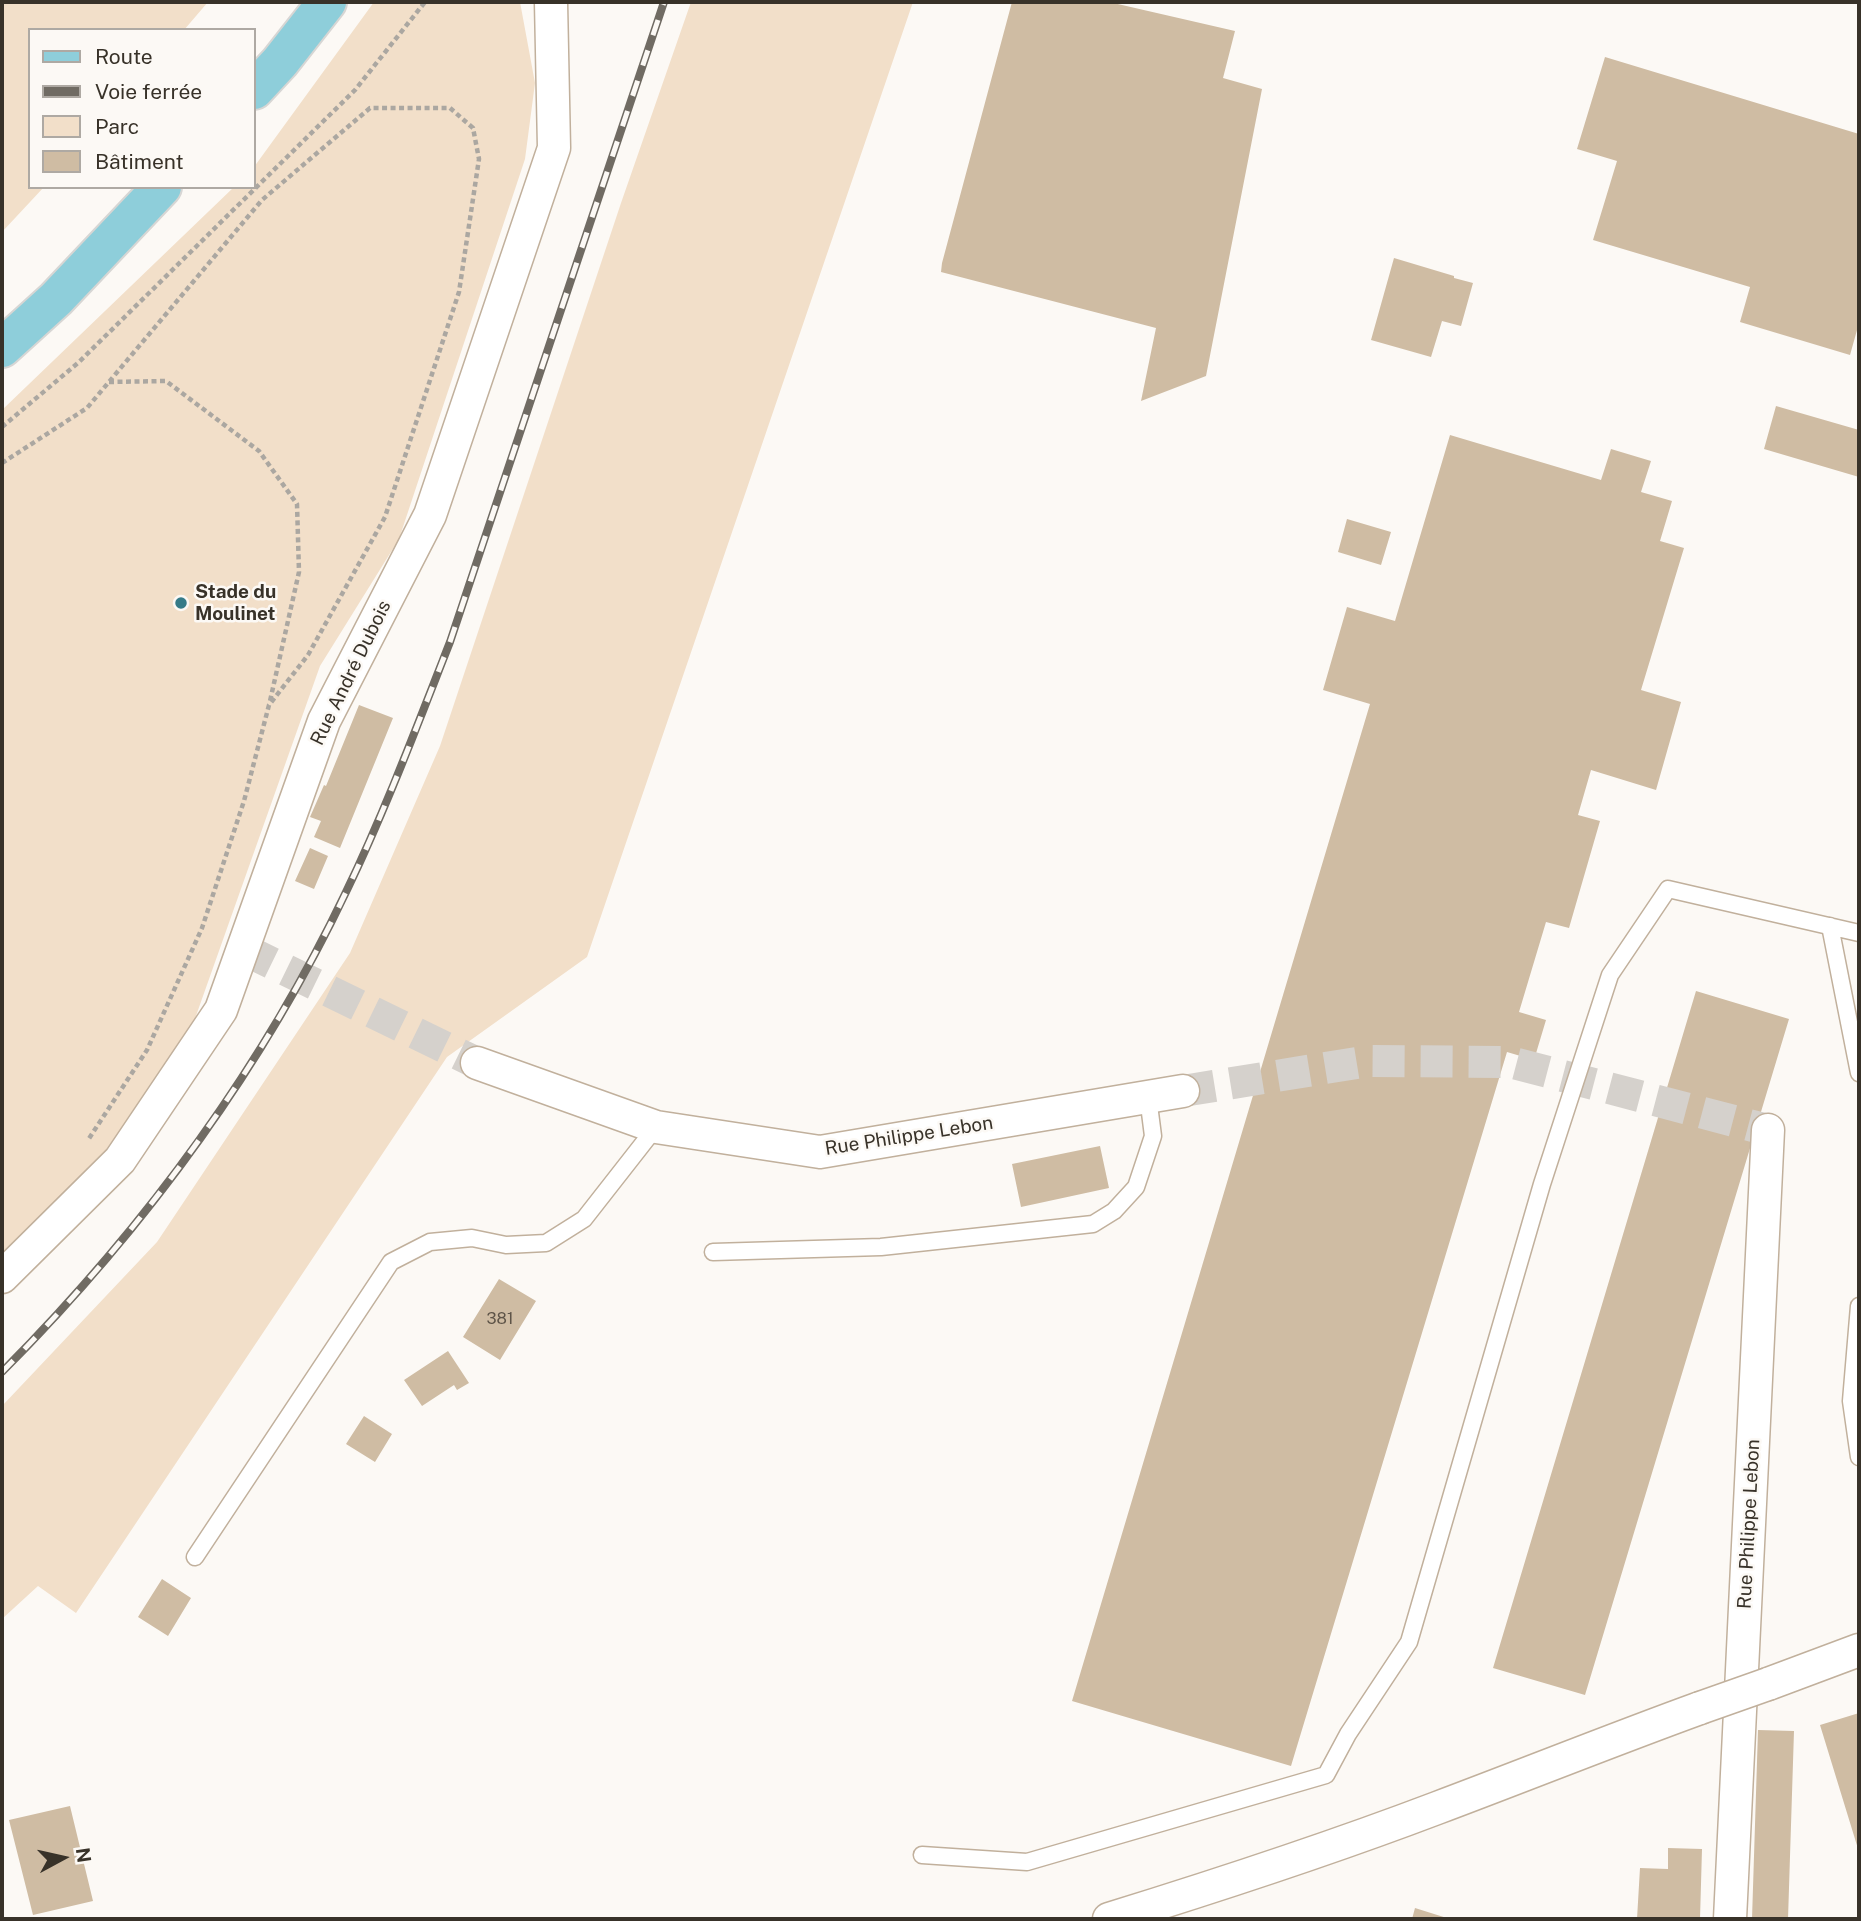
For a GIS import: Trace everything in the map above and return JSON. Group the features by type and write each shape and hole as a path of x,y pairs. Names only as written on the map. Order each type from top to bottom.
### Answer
{"main road":[{"path":"256,88 327,2"},
{"path":"2,348 56,299 160,189"}],"street":[{"name":"Rue André Dubois","path":"2,1278 120,1160 221,1010 324,721 430,515 554,148 551,2"},
{"name":"Rue Philippe Lebon","path":"477,1063 656,1128 820,1152 1183,1091"},
{"name":"Rue Philippe Lebon","path":"1730,1919 1768,1130"},
{"path":"1110,1919 1242,1878 1859,1650"}],"lane":[{"path":"922,1855 1027,1862 1326,1775 1348,1734 1409,1642 1542,1184 1609,975 1668,889 1859,933"},
{"path":"1830,926 1859,1073"},
{"path":"713,1252 881,1247 1093,1224 1114,1211 1136,1187 1153,1136 1149,1097"},
{"path":"195,1557 391,1262 430,1242 472,1238 506,1245 546,1244 583,1219 656,1128"},
{"path":"1859,1306 1851,1401 1859,1457"}],"path":[{"path":"256,188 355,90 425,2"},
{"path":"2,463 87,408 262,200 370,108 450,108 473,128 479,159 459,292 385,517 308,655 269,705"},
{"path":"2,427 79,362 255,189"},
{"path":"86,1143 148,1051 202,928 244,801 299,572 297,504 259,451 166,381 108,382"}],"green space":[{"path":"2,2 208,2 186,28 28,28 28,189 42,189 2,232"},
{"name":"Stade du Moulinet","path":"374,2 520,2 535,83 525,159 399,539 320,666 186,1044 134,1117 63,1204 2,1262 2,410 232,189 256,189 256,164"},
{"path":"691,2 913,2 587,957 447,1057 76,1613 38,1586 2,1619 2,1406 157,1242 350,953 440,746"}],"building":[{"path":"1012,2 1109,2 1235,31 1223,78 1262,89 1206,376 1141,401 1156,328 941,272"},
{"path":"1605,57 1859,134 1859,323 1850,355 1740,322 1750,287 1593,240 1617,161 1577,149"},
{"path":"1394,258 1473,283 1461,326 1442,321 1431,357 1371,340"},
{"path":"1776,406 1859,430 1859,477 1764,449"},
{"path":"1450,435 1601,480 1611,449 1651,461 1641,492 1672,501 1660,541 1684,548 1641,690 1681,702 1656,790 1591,770 1578,815 1600,821 1569,928 1546,922 1519,1012 1546,1020 1534,1060 1507,1052 1291,1766 1072,1701 1370,704 1323,690 1347,607 1395,621"},
{"path":"1347,519 1391,532 1381,565 1338,552"},
{"path":"359,705 393,718 340,848 314,837 321,821 310,817 324,785 326,786"},
{"path":"310,848 328,856 314,889 295,881"},
{"path":"1696,991 1789,1019 1585,1695 1493,1668"},
{"path":"1100,1146 1109,1188 1021,1207 1012,1164"},
{"path":"499,1279 536,1301 500,1360 463,1337"},
{"path":"448,1351 469,1383 457,1390 454,1385 422,1406 404,1380"},
{"path":"364,1416 392,1434 375,1462 346,1444"},
{"path":"162,1579 191,1598 168,1636 138,1617"},
{"path":"1859,1713 1859,1852 1820,1725"},
{"path":"1758,1730 1794,1731 1788,1919 1752,1919"},
{"path":"70,1806 93,1901 33,1915 9,1820"},
{"path":"1668,1848 1702,1849 1700,1919 1637,1919 1640,1868 1668,1869"},
{"path":"1415,1908 1450,1919 1412,1919"}],"tunnel":[{"path":"243,949 477,1063"},
{"path":"1183,1091 1369,1061 1510,1062 1768,1130"}],"railway":[{"path":"2,1372 102,1263 150,1206 194,1147 276,1023 346,892 387,799 450,642 664,2"}],"place":[{"name":"Stade du Moulinet","path":"181,603"}]}
